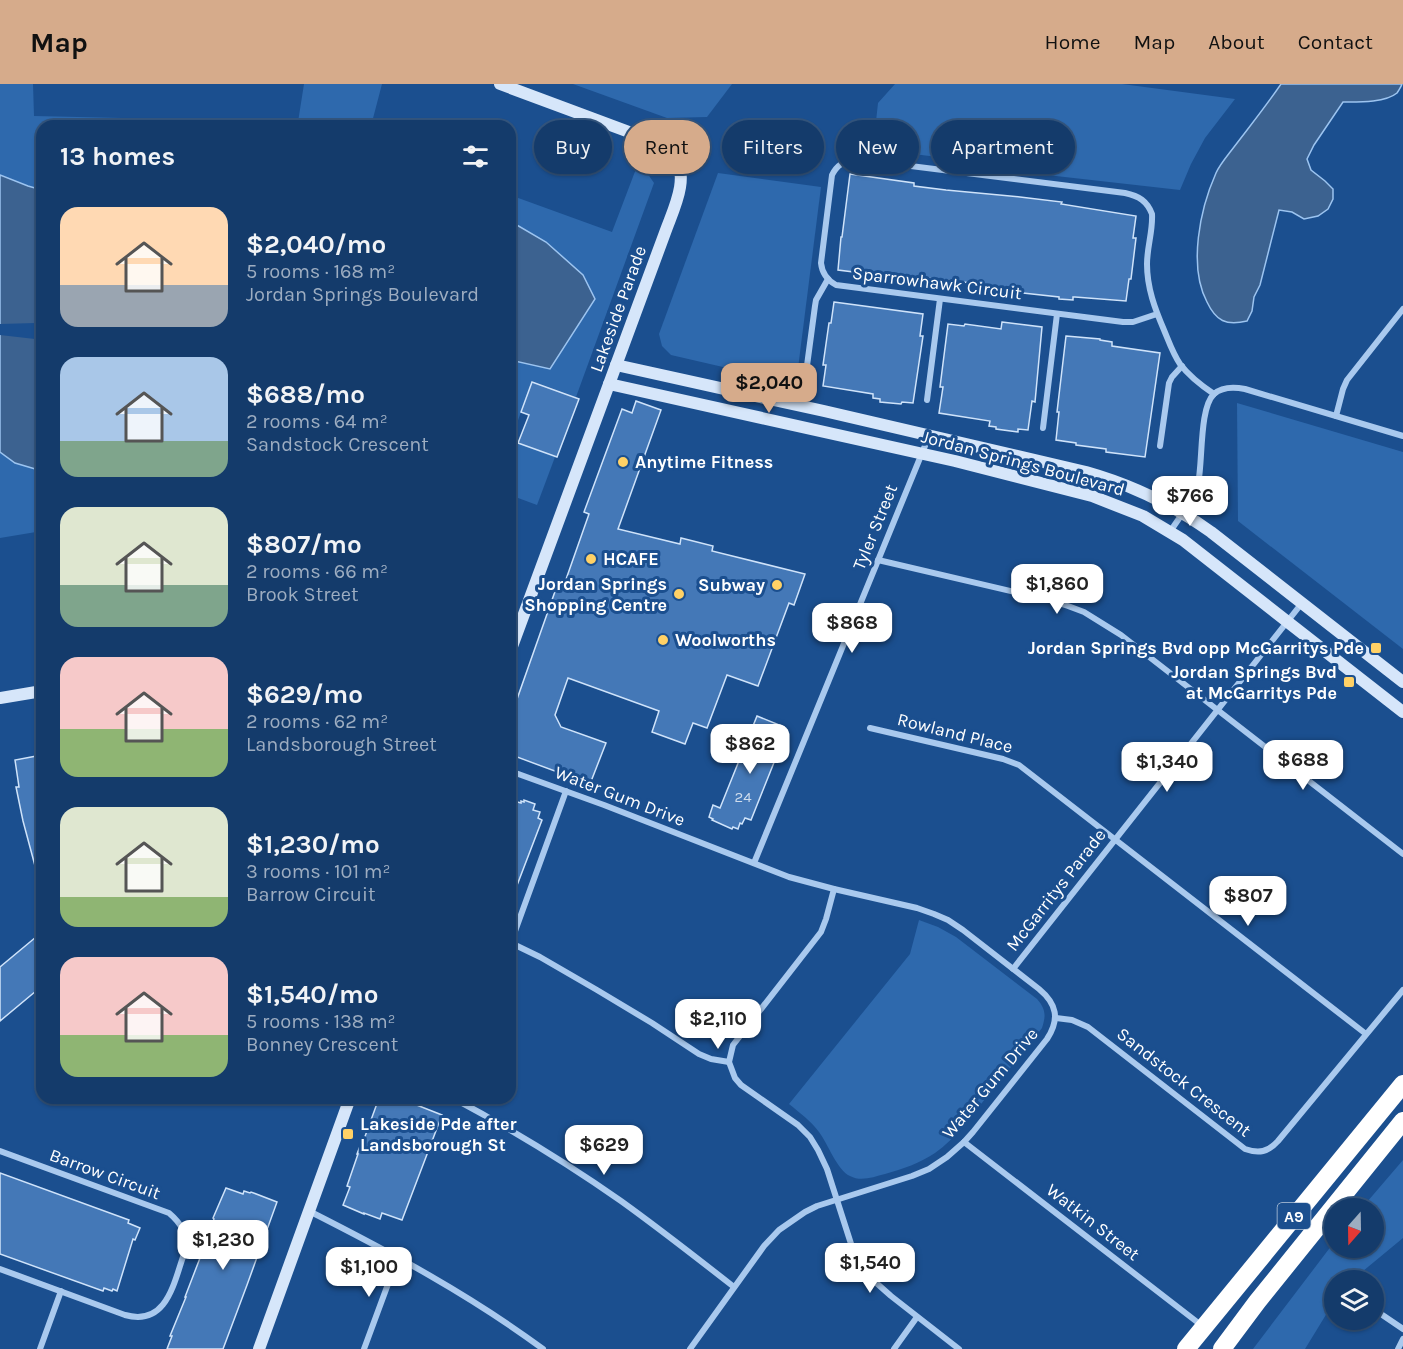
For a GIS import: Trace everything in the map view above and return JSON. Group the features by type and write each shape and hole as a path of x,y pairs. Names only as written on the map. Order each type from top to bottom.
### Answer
{"highway":[{"name":"A9","path":"1186,1349 1403,1084"},
{"name":"A9","path":"1222,1349 1257,1302 1403,1121"}],"street":[{"name":"Lakeside Parade","path":"500,84 664,144 675,155 681,181 677,198 516,636"},
{"name":"Sparrowhawk Circuit","path":"1157,314 1133,322 1123,322 841,286 828,279 822,272 821,263 834,170 842,163 855,159 1139,197 1149,207 1152,214 1147,275 1157,314 1182,366 1214,394"},
{"path":"806,373 815,306 828,279"},
{"path":"927,400 940,299"},
{"path":"1336,416 1347,380 1403,309"},
{"path":"1043,428 1057,314"},
{"name":"Jordan Springs Boulevard","path":"616,366 824,411 1108,478 1146,493 1182,512 1211,532 1403,682"},
{"path":"1160,446 1169,382 1182,366"},
{"name":"Jordan Springs Boulevard","path":"609,384 921,454 1092,496 1143,516 1183,540 1403,712"},
{"path":"1170,532 1197,486 1205,415 1209,401 1222,389 1238,388 1403,436"},
{"name":"Tyler Street","path":"754,863 929,436"},
{"path":"878,560 1049,600 1084,612 1121,635 1403,854"},
{"name":"McGarritys Parade","path":"1013,969 1302,603"},
{"path":"0,698 36,693"},
{"name":"Rowland Place","path":"870,728 1003,759 1019,765 1366,1034"},
{"name":"Water Gum Drive","path":"516,773 789,877 934,914 963,930 1051,1001 1056,1018 1047,1040 964,1142 929,1169 817,1206 779,1230 764,1246 690,1349"},
{"path":"516,928 566,791"},
{"path":"834,889 821,932 738,1037 733,1045 729,1062 735,1078 741,1085 798,1125 810,1137 826,1169 853,1250 864,1272 959,1349"},
{"path":"516,947 540,957 597,990 699,1054 729,1062"},
{"name":"Sandstock Crescent","path":"1056,1018 1072,1020 1088,1027 1237,1144 1245,1149 1259,1152 1267,1151 1278,1141 1403,990"},
{"path":"259,1349 348,1104"},
{"path":"464,1104 550,1154 620,1200 734,1287"},
{"name":"Watkin Street","path":"964,1142 1203,1327"},
{"name":"Barrow Circuit","path":"0,1151 169,1213 184,1231 186,1244 170,1293 163,1305 152,1314 143,1317 133,1317 0,1269"},
{"path":"309,1211 398,1257 466,1296 543,1349"},
{"path":"364,1349 398,1257"},
{"path":"40,1349 61,1291"},
{"path":"1384,1316 1403,1329"},
{"path":"894,1349 917,1317"},
{"path":"1398,1349 1403,1339"}],"shaded area":[{"path":"0,84 33,84 34,116 210,120 36,120 36,532 0,538"},
{"path":"304,84 382,84 373,120 298,120"},
{"path":"573,84 732,84 707,117 667,118"},
{"path":"895,84 1122,84 1235,99 1205,138 1180,190 1039,174 1075,174 1075,120 931,120 931,156 919,155 919,120 876,120 878,103"},
{"path":"1281,84 1402,84 1397,93 1385,99 1343,102 1307,159 1311,170 1333,189 1333,199 1328,209 1318,216 1304,219 1292,212 1279,210 1252,311 1247,321 1227,322 1214,314 1201,288 1197,255 1201,220 1210,187 1218,170"},
{"path":"718,173 821,187 796,384 671,355 662,346 659,334"},
{"path":"634,174 648,174 654,183 576,397 532,381 516,426 516,197 612,232"},
{"path":"0,175 36,188 36,469 15,463 0,452"},
{"path":"516,224 546,242 583,275 595,299 550,369 516,361"},
{"path":"1237,403 1403,452 1403,649 1238,521"},
{"path":"516,442 555,457 537,505 516,497"},
{"path":"919,920 956,937 1037,999 1044,1009 1042,1028 968,1121 935,1153 905,1168 872,1178 854,1178 841,1168 816,1128 789,1104 910,954"},
{"path":"1403,1160 1403,1238 1384,1254 1384,1198 1370,1198"},
{"path":"1324,1255 1324,1258 1379,1258 1364,1270 1324,1270 1324,1318 1305,1349 1253,1349"}],"pier":[{"path":"36,323 35,339 0,335 0,324"}],"building":[{"path":"850,174 914,183 914,186 1062,202 1061,204 1136,216 1133,238 1136,238 1126,301 1075,297 1073,300 1059,299 1059,297 985,289 985,286 964,282 926,278 926,281 838,270"},
{"path":"834,302 923,314 920,336 923,336 913,403 880,402 880,399 873,398 873,394 823,386 826,365 823,365"},
{"path":"1002,322 1042,327 1035,402 1032,401 1028,430 1018,429 1018,432 996,429 996,427 989,426 990,421 939,413 948,324 1001,329"},
{"path":"1066,336 1100,339 1112,342 1112,346 1160,353 1145,457 1106,452 1106,449 1056,440"},
{"path":"532,382 579,399 557,457 518,443 529,415 521,412"},
{"path":"636,401 661,410 618,529 680,544 681,538 713,546 712,551 805,574 794,605 789,603 758,686 727,675 707,728 693,723 685,744 652,732 659,711 568,678 555,715 561,727 606,743 590,784 517,757 516,702 558,583 564,585 589,514 584,512 622,409 632,413"},
{"path":"757,716 784,727 782,734 785,735 751,820 745,818 738,829 733,827 732,829 709,817 713,805 720,808"},
{"path":"36,756 36,870 16,787 19,787 15,760"},
{"path":"524,800 535,804 533,810 540,812 538,818 542,820 516,888 516,802 521,803"},
{"path":"36,937 36,991 0,1021 0,967"},
{"path":"377,1104 414,1104 442,1115 402,1220 382,1213 380,1219 343,1205 350,1187 347,1186 357,1154"},
{"path":"0,1173 129,1220 128,1223 140,1228 135,1240 133,1239 117,1291 104,1288 103,1291 0,1254"},
{"path":"226,1188 243,1194 244,1191 251,1192 277,1202 247,1285 223,1349 167,1349 213,1218"}],"place":[{"name":"Anytime Fitness","path":"623,462"},
{"name":"HCAFE","path":"591,559"},
{"name":"Subway","path":"777,585"},
{"name":"Jordan Springs Shopping Centre","path":"679,594"},
{"name":"Woolworths","path":"663,640"},
{"name":"Jordan Springs Bvd opp McGarritys Pde","path":"1376,648"},
{"name":"Jordan Springs Bvd at McGarritys Pde","path":"1349,682"},
{"name":"Lakeside Pde after Landsborough St","path":"348,1134"}]}
